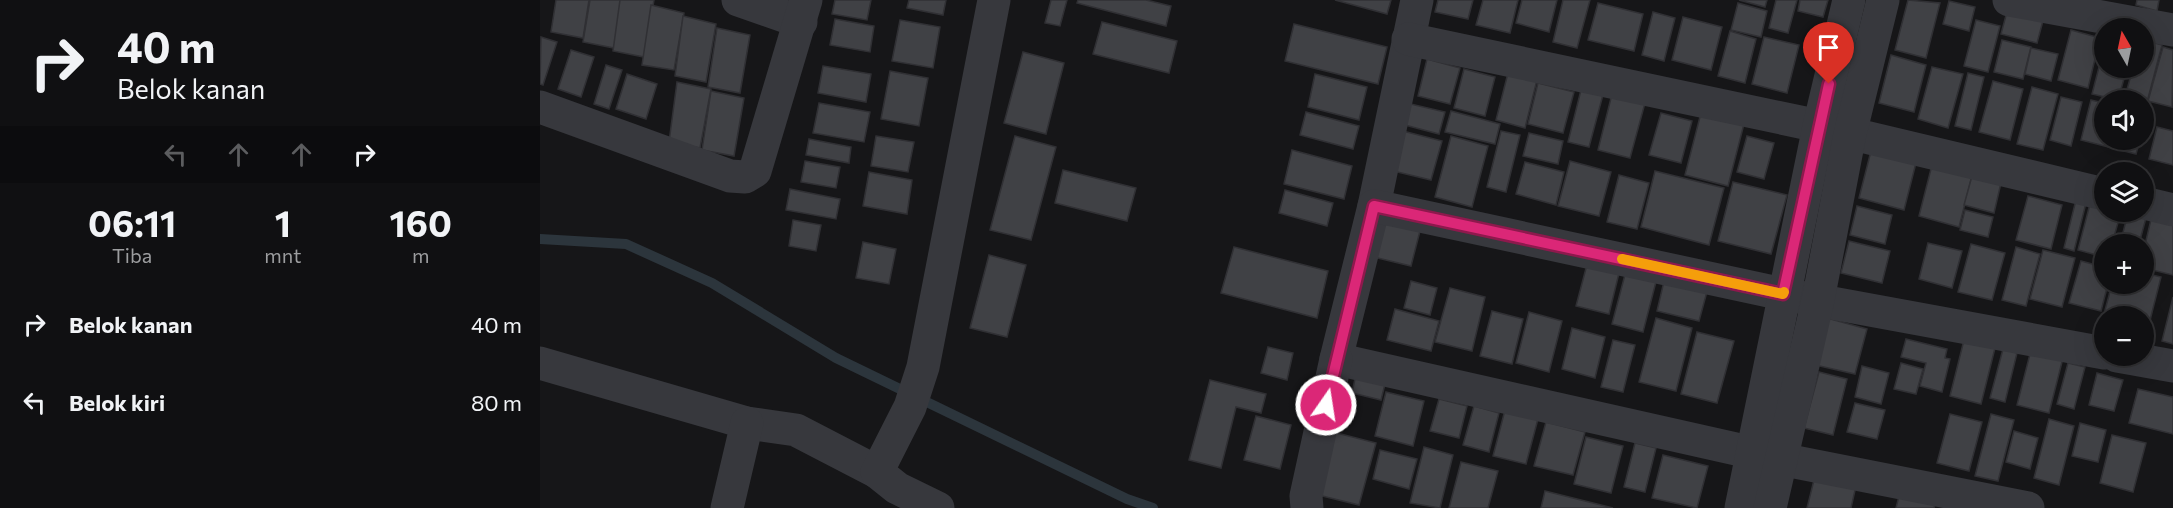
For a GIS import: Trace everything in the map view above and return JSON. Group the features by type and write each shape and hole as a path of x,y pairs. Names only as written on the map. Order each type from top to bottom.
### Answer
{"street":[{"path":"540,107 730,176 745,177 755,171 803,11 738,0"},
{"path":"891,489 910,407 923,367 994,0"},
{"path":"1307,508 1306,496 1336,359 1374,206 1417,0"},
{"path":"1770,508 1766,455 1783,294 1849,0"},
{"path":"1741,508 1766,455 1818,300 1850,134 1883,0"},
{"path":"2009,0 2173,30"},
{"path":"1408,39 1819,126 2094,192"},
{"path":"2154,205 2173,210"},
{"path":"1374,206 1783,294 2094,351"},
{"path":"1336,359 1766,455 2028,508"},
{"path":"540,363 747,423 796,430 891,489 938,508"},
{"path":"2154,363 2173,366"},
{"path":"727,508 747,423"}],"building":[{"path":"556,0 589,0 583,38 551,32"},
{"path":"590,0 623,0 614,48 583,42"},
{"path":"620,0 654,0 644,57 613,51"},
{"path":"835,0 871,0 867,20 832,14"},
{"path":"909,0 946,0 943,15 907,8"},
{"path":"1051,0 1067,0 1060,26 1045,23"},
{"path":"1078,0 1146,0 1171,6 1166,26 1077,3"},
{"path":"1335,0 1391,0 1387,14"},
{"path":"1438,0 1473,0 1468,19 1435,12"},
{"path":"1483,0 1518,0 1510,33 1476,25"},
{"path":"1522,0 1557,0 1549,32 1516,23"},
{"path":"1563,0 1590,0 1577,48 1553,42"},
{"path":"1739,0 1767,0 1765,7"},
{"path":"1776,0 1797,0 1788,33 1769,28"},
{"path":"1800,0 1828,0 1823,17 1798,11"},
{"path":"1908,0 1940,3 1926,58 1895,50"},
{"path":"2137,0 2159,0 2157,11 2136,5"},
{"path":"1949,1 1975,7 1969,31 1943,24"},
{"path":"1598,3 1643,14 1634,51 1588,40"},
{"path":"1738,3 1767,11 1761,37 1731,30"},
{"path":"651,5 684,13 674,70 642,65"},
{"path":"2008,8 2044,17 2037,43 2001,34"},
{"path":"1653,12 1675,18 1664,61 1642,55"},
{"path":"683,16 716,24 706,82 675,76"},
{"path":"1683,17 1722,27 1711,70 1672,60"},
{"path":"835,19 874,26 870,52 830,45"},
{"path":"900,20 940,27 933,68 892,61"},
{"path":"1976,20 2000,26 1988,72 1964,66"},
{"path":"1102,22 1177,41 1169,73 1093,54"},
{"path":"1294,24 1387,47 1378,84 1285,61"},
{"path":"717,28 750,35 740,93 708,87"},
{"path":"2071,30 2094,36 2094,63 2088,88 2058,80"},
{"path":"1730,31 1756,39 1745,83 1718,76"},
{"path":"541,37 557,42 543,85 540,84"},
{"path":"1764,37 1799,45 1787,93 1752,84"},
{"path":"2002,40 2031,47 2023,79 1994,72"},
{"path":"2154,43 2162,45 2154,76"},
{"path":"2163,47 2173,50 2172,107 2154,102 2154,90 2151,90"},
{"path":"2031,48 2058,54 2051,81 2025,74"},
{"path":"571,50 594,57 581,97 558,89"},
{"path":"1023,52 1064,63 1046,134 1004,123"},
{"path":"1891,55 1926,65 1914,112 1879,103"},
{"path":"1427,59 1460,68 1450,104 1418,96"},
{"path":"606,65 622,70 609,109 594,104"},
{"path":"823,66 871,74 866,102 818,93"},
{"path":"1932,67 1963,74 1948,128 1918,119"},
{"path":"1464,69 1495,77 1485,116 1454,108"},
{"path":"890,71 928,78 919,126 881,119"},
{"path":"1508,73 1537,80 1525,128 1496,120"},
{"path":"1968,73 1984,77 1971,130 1955,126"},
{"path":"627,74 657,84 646,119 616,109"},
{"path":"1315,74 1367,87 1359,120 1308,107"},
{"path":"2096,78 2124,78 2121,90 2094,90 2094,94 2092,94"},
{"path":"2130,78 2153,78 2150,90 2127,90"},
{"path":"1993,81 2023,89 2010,140 1979,132"},
{"path":"677,82 711,89 700,148 669,142"},
{"path":"1538,83 1574,92 1563,133 1528,124"},
{"path":"1582,86 1604,91 1589,147 1568,142"},
{"path":"2032,87 2058,94 2043,150 2017,144"},
{"path":"711,91 744,98 734,156 702,150"},
{"path":"1612,94 1645,103 1630,158 1598,150"},
{"path":"2061,97 2082,102 2071,146 2050,140"},
{"path":"2091,100 2094,101 2094,143 2081,140"},
{"path":"1402,102 1445,112 1439,134 1397,123"},
{"path":"819,103 870,112 864,142 813,133"},
{"path":"1702,109 1745,120 1728,186 1685,175"},
{"path":"1451,111 1500,124 1495,144 1445,132"},
{"path":"1306,112 1359,126 1353,149 1300,135"},
{"path":"1661,113 1692,121 1681,163 1649,155"},
{"path":"2157,127 2173,131 2173,165 2149,159 2151,150 2154,150"},
{"path":"1399,130 1442,141 1431,180 1389,170"},
{"path":"1501,131 1520,135 1506,192 1487,187"},
{"path":"1529,133 1563,141 1558,164 1523,156"},
{"path":"876,136 914,142 908,172 871,166"},
{"path":"1015,136 1056,147 1031,240 990,230"},
{"path":"1451,136 1488,146 1472,207 1435,197"},
{"path":"1747,136 1774,143 1764,179 1737,172"},
{"path":"809,139 851,147 849,163 806,155"},
{"path":"1872,147 1917,159 1904,210 1859,198"},
{"path":"1292,150 1352,166 1344,199 1284,184"},
{"path":"2120,150 2137,150 2136,154"},
{"path":"805,161 840,167 836,188 801,182"},
{"path":"1570,161 1611,172 1599,216 1558,206"},
{"path":"1525,162 1564,172 1556,205 1516,194"},
{"path":"1932,165 1972,176 1959,227 1919,216"},
{"path":"1063,170 1136,188 1127,221 1055,203"},
{"path":"1655,171 1724,188 1709,245 1641,227"},
{"path":"869,172 912,180 907,214 863,206"},
{"path":"1619,175 1649,183 1637,229 1607,222"},
{"path":"1972,176 2001,183 1994,213 1964,205"},
{"path":"1733,182 1787,195 1771,254 1718,241"},
{"path":"790,189 840,199 836,219 786,210"},
{"path":"1285,190 1333,203 1327,226 1279,213"},
{"path":"2028,196 2062,205 2051,249 2016,240"},
{"path":"2076,200 2086,203 2074,251 2064,248"},
{"path":"2091,200 2094,201 2094,222 2118,222 2115,234 2094,234 2094,254 2078,250"},
{"path":"1857,206 1892,215 1885,244 1850,235"},
{"path":"1965,210 1993,217 1988,237 1960,230"},
{"path":"2154,211 2173,217 2173,275 2154,270 2154,234 2148,234 2150,222 2154,222"},
{"path":"793,220 821,225 816,251 789,246"},
{"path":"1374,220 1420,231 1411,266 1365,255"},
{"path":"2126,222 2145,222 2142,234 2123,234"},
{"path":"1849,241 1890,251 1882,283 1841,273"},
{"path":"863,242 896,249 889,284 856,278"},
{"path":"1928,243 1962,251 1952,288 1919,279"},
{"path":"1971,244 2005,253 1992,300 1958,292"},
{"path":"1234,247 1328,271 1317,318 1221,293"},
{"path":"2016,247 2040,254 2026,306 2002,300"},
{"path":"2043,250 2075,258 2062,307 2030,299"},
{"path":"989,255 1026,265 1007,337 970,328"},
{"path":"1589,257 1621,265 1609,314 1576,306"},
{"path":"2081,261 2094,264 2094,294 2105,294 2102,306 2094,306 2094,309 2069,303"},
{"path":"1627,267 1658,274 1643,332 1612,324"},
{"path":"2154,275 2161,277 2154,306 2106,306 2109,294 2154,294"},
{"path":"1665,277 1708,288 1699,321 1657,311"},
{"path":"1411,281 1437,288 1430,315 1404,308"},
{"path":"1450,288 1485,297 1472,351 1435,342"},
{"path":"2173,297 2173,344 2162,341"},
{"path":"1395,309 1439,321 1431,351 1387,340"},
{"path":"1492,311 1523,319 1512,364 1480,356"},
{"path":"1529,312 1562,321 1549,372 1516,363"},
{"path":"1656,318 1692,328 1676,391 1639,382"},
{"path":"1827,318 1867,329 1855,374 1815,365"},
{"path":"1572,328 1605,337 1595,378 1562,369"},
{"path":"1697,332 1734,341 1717,403 1681,394"},
{"path":"1906,339 1947,349 1945,358 1950,359 1942,392 1920,386 1926,363 1901,357"},
{"path":"1613,340 1635,345 1623,392 1601,387"},
{"path":"1964,340 1995,348 1981,404 1950,396"},
{"path":"1268,347 1293,353 1287,380 1261,373"},
{"path":"2003,349 2017,353 2005,402 1990,398"},
{"path":"2031,350 2063,358 2049,413 2017,405"},
{"path":"1901,363 1923,369 1916,394 1894,389"},
{"path":"2068,363 2085,367 2074,409 2057,404"},
{"path":"1862,366 1889,373 1881,404 1855,397"},
{"path":"1357,369 1387,376 1381,400 1352,393"},
{"path":"1819,372 1847,379 1833,435 1804,428"},
{"path":"2097,373 2123,380 2114,411 2089,405"},
{"path":"1210,380 1266,394 1261,413 1236,407 1221,468 1189,460"},
{"path":"2138,389 2173,397 2173,434 2129,423"},
{"path":"1386,392 1424,401 1413,446 1375,436"},
{"path":"1439,399 1467,406 1459,438 1430,431"},
{"path":"1855,403 1885,410 1877,439 1847,432"},
{"path":"1474,406 1499,413 1489,452 1463,445"},
{"path":"1505,410 1538,419 1526,464 1493,456"},
{"path":"1950,414 1982,422 1969,471 1937,463"},
{"path":"1991,414 2014,420 1998,481 1975,476"},
{"path":"1256,416 1291,425 1280,469 1244,460"},
{"path":"2049,419 2074,426 2059,485 2034,478"},
{"path":"1546,422 1585,432 1573,475 1534,466"},
{"path":"2080,423 2106,430 2098,462 2072,456"},
{"path":"1329,431 1376,443 1359,505 1314,494"},
{"path":"2014,431 2038,438 2030,469 2006,462"},
{"path":"2112,435 2146,443 2133,492 2100,483"},
{"path":"1586,437 1623,446 1611,493 1574,484"},
{"path":"1635,443 1656,448 1645,492 1624,487"},
{"path":"1424,447 1453,455 1440,508 1410,503"},
{"path":"1380,450 1417,459 1409,489 1373,479"},
{"path":"1663,455 1708,466 1697,508 1652,498"},
{"path":"1461,462 1498,471 1488,508 1449,508"},
{"path":"1815,476 1856,486 1851,508 1807,508"},
{"path":"1545,491 1613,508 1541,508"},
{"path":"1900,492 1936,501 1934,508 1896,508"}],"waterway":[{"path":"540,239 626,244 712,283 836,358 1127,499 1153,508"}],"slow traffic":[{"path":"1622,259 1783,294 1784,292"}],"route":[{"path":"1326,405 1374,206 1783,294 1829,84"}]}
